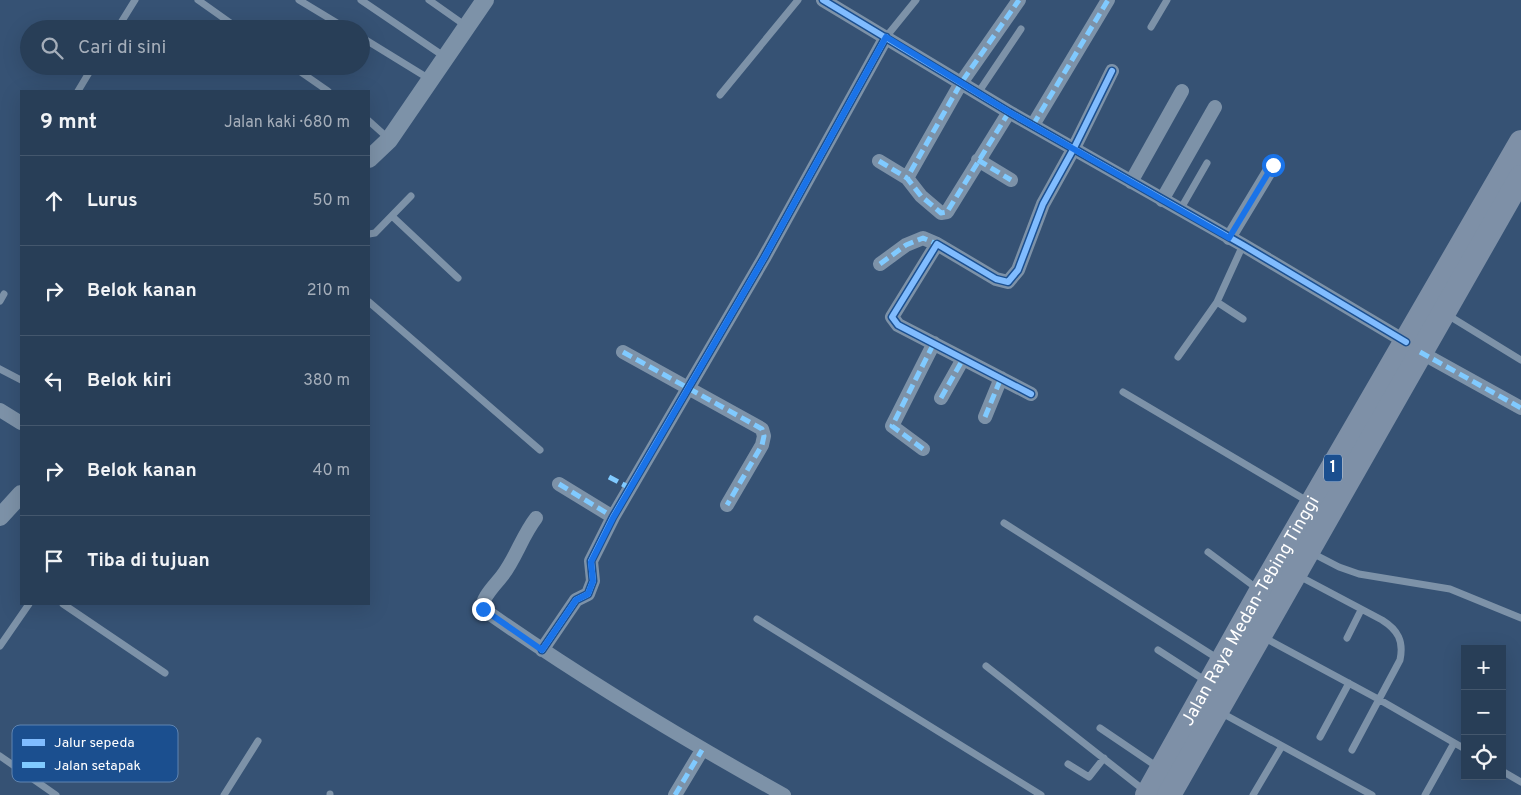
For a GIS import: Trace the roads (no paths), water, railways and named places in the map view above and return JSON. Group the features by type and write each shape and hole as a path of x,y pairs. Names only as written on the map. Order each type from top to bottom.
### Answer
{"highway":[{"name":"Jalan Raya Medan-Tebing Tinggi","path":"1154,794 1218,711 1307,550 1521,142"},
{"name":"Jalan Raya Medan-Tebing Tinggi","path":"1154,794 1162,770 1261,591 1312,504 1413,347 1443,312 1521,176"}],"street":[{"path":"370,158 389,140 485,0"},
{"path":"823,0 1009,112 1243,245 1413,347 1521,408"},
{"path":"907,178 961,83 1019,0"},
{"path":"1033,125 1108,0"},
{"path":"542,650 576,600 588,594 593,581 591,562 613,518 764,258 886,37"},
{"path":"880,264 906,245 923,238 996,278 1008,282 1018,270 1043,204 1074,148 1112,71"},
{"path":"1131,182 1182,91"},
{"path":"1162,200 1215,107"},
{"path":"879,161 907,178 921,196 941,213 945,213 1009,112"},
{"path":"978,160 1011,180"},
{"path":"1229,238 1273,165"},
{"path":"937,244 892,317 898,325 1031,394"},
{"path":"923,449 892,426 934,343"},
{"path":"623,352 759,427 764,432 762,445 727,505"},
{"path":"942,398 963,358"},
{"path":"985,418 1001,378"},
{"path":"0,410 20,422"},
{"path":"559,484 613,518"},
{"path":"0,517 20,495"},
{"path":"536,518 525,533 513,561 482,605 483,609 542,650 702,750 784,795"},
{"path":"675,795 702,750"}],"lane":[{"path":"123,20 135,0"},
{"path":"198,0 226,20"},
{"path":"299,0 332,20"},
{"path":"361,0 446,58"},
{"path":"429,0 467,26"},
{"path":"720,95 798,0"},
{"path":"886,37 916,0"},
{"path":"1152,26 1167,0"},
{"path":"978,93 1021,29"},
{"path":"370,43 431,80"},
{"path":"79,90 88,75"},
{"path":"305,75 327,90"},
{"path":"370,122 389,140"},
{"path":"1180,210 1207,163"},
{"path":"370,234 375,233 393,217 411,196"},
{"path":"393,217 458,278"},
{"path":"1178,357 1217,302 1243,245"},
{"path":"1217,302 1243,319"},
{"path":"370,303 540,450"},
{"path":"1443,312 1521,360"},
{"path":"0,369 20,379"},
{"path":"1123,392 1312,504"},
{"path":"1004,523 1222,661"},
{"path":"1307,550 1346,570 1450,589 1521,618"},
{"path":"1208,552 1261,591"},
{"path":"1294,574 1392,626 1400,637 1402,644 1400,660 1352,750"},
{"path":"0,646 28,605"},
{"path":"64,605 165,673"},
{"path":"1347,638 1361,610"},
{"path":"757,619 1041,795"},
{"path":"1260,635 1380,700 1461,747"},
{"path":"1158,650 1210,684"},
{"path":"986,666 1104,758 1154,794"},
{"path":"1320,737 1349,683"},
{"path":"1218,711 1372,795"},
{"path":"1100,728 1162,770"},
{"path":"224,795 258,741"},
{"path":"1425,795 1454,743"},
{"path":"1253,795 1282,746"},
{"path":"0,756 12,764"},
{"path":"1068,764 1089,777 1104,758"},
{"path":"1506,773 1521,782"},
{"path":"37,782 56,795"}]}
